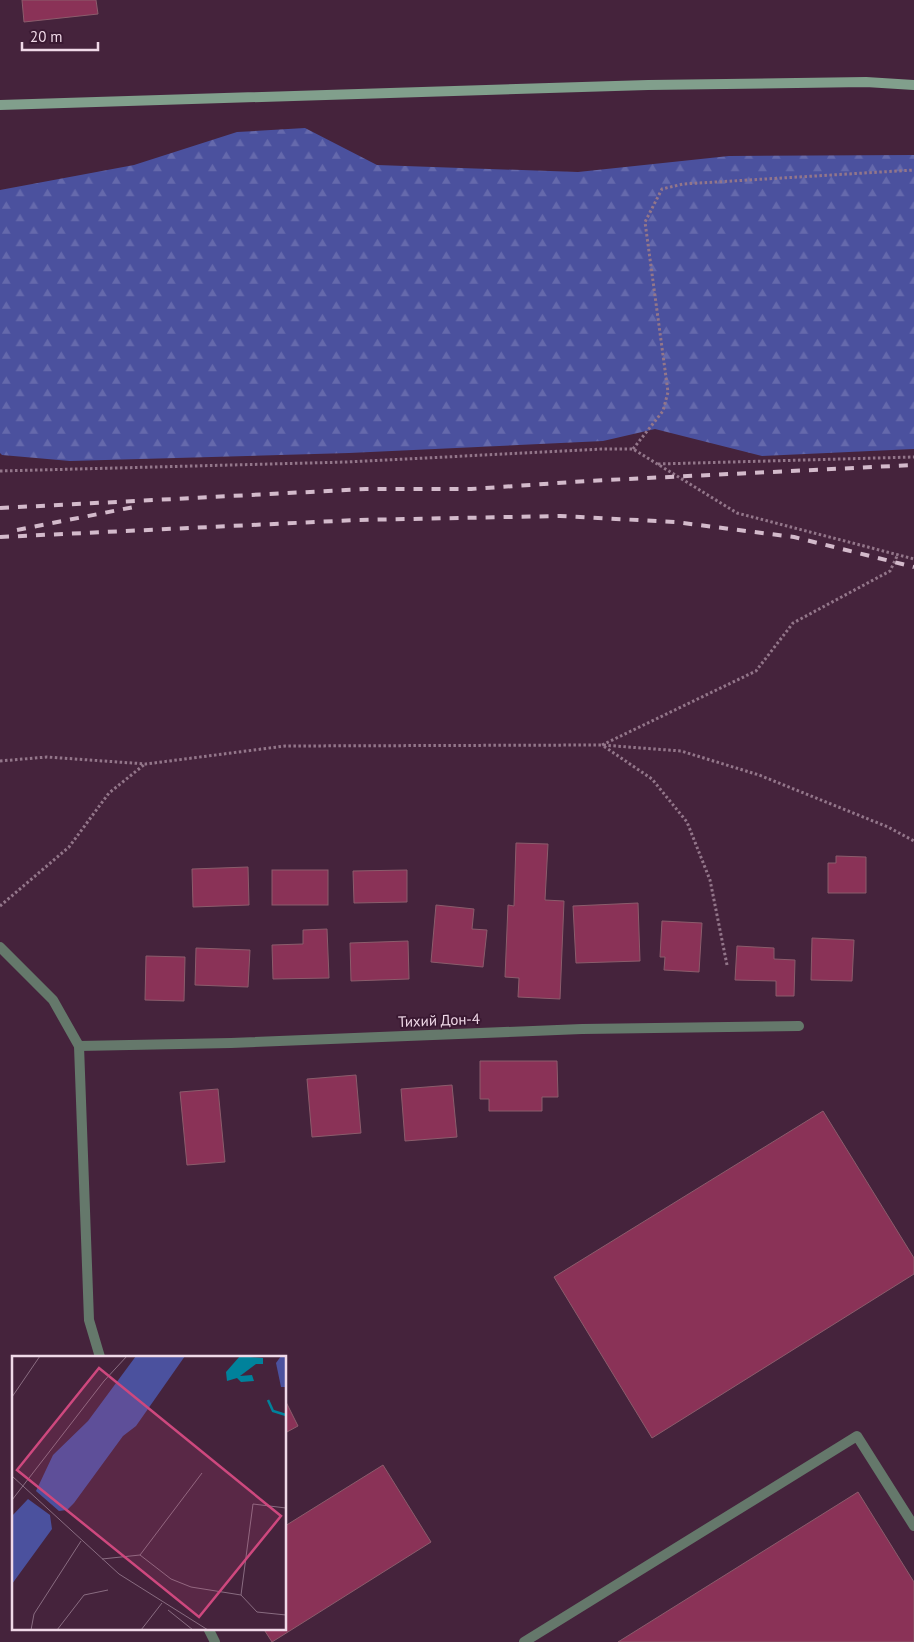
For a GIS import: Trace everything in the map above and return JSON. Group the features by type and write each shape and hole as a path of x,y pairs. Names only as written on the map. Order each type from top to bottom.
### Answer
{"street":[{"path":"0,105 648,85 866,82 914,85"},
{"path":"0,947 53,1000 80,1046 89,1320 100,1356"},
{"name":"Тихий Дон-4","path":"80,1046 231,1043 582,1029 799,1026"},
{"path":"524,1642 857,1436 914,1526"},
{"path":"209,1630 215,1642"}],"path":[{"path":"633,449 663,411 668,392 645,222 662,189 683,184 914,170"},
{"path":"0,471 347,462 602,448 633,449 737,513 914,559"},
{"path":"657,464 914,457"},
{"path":"602,745 756,670 793,623 890,571 898,554"},
{"path":"602,745 652,779 687,822 710,880 727,964"},
{"path":"0,762 47,757 146,764 285,746 602,745 681,751 759,775 888,827 914,841"},
{"path":"0,906 69,847 109,793 146,764"}],"green space":[{"path":"305,128 377,165 578,172 729,156 914,155 914,449 762,456 655,429 603,441 349,453 70,461 2,455 0,453 0,190 134,165 237,132"}],"building":[{"path":"22,0 96,0 98,14 24,22"},
{"path":"516,843 548,844 545,900 564,901 560,999 518,997 519,978 505,977 508,905 514,906"},
{"path":"836,856 866,857 866,893 828,893 828,863 836,863"},
{"path":"248,867 249,905 193,907 192,869"},
{"path":"272,870 328,870 328,905 272,905"},
{"path":"407,870 407,902 354,903 353,871"},
{"path":"638,903 640,961 576,963 573,906"},
{"path":"436,905 474,909 472,929 487,930 483,967 431,962"},
{"path":"662,921 702,923 699,972 664,970 665,957 660,957"},
{"path":"327,929 329,978 273,979 272,945 303,944 303,930"},
{"path":"812,938 854,940 852,981 811,980"},
{"path":"408,941 409,979 351,981 350,943"},
{"path":"737,946 774,948 774,959 795,960 794,996 776,996 776,981 735,980"},
{"path":"196,948 250,950 248,987 195,985"},
{"path":"146,956 185,957 184,1001 145,1000"},
{"path":"480,1061 557,1061 558,1097 542,1097 542,1111 489,1111 489,1099 480,1099"},
{"path":"356,1075 361,1133 312,1137 307,1079"},
{"path":"452,1085 457,1137 405,1141 401,1089"},
{"path":"218,1089 225,1162 187,1165 180,1092"},
{"path":"823,1111 914,1258 914,1274 652,1438 554,1277"},
{"path":"286,1402 298,1426 286,1432"},
{"path":"383,1465 431,1542 272,1642 264,1630 286,1630 286,1525"},
{"path":"858,1492 914,1582 914,1642 618,1642"}],"railway":[{"path":"0,508 366,489 471,489 587,481 914,465"},
{"path":"17,530 139,506"},
{"path":"0,537 357,520 560,516 675,522 794,537 914,567"}]}
